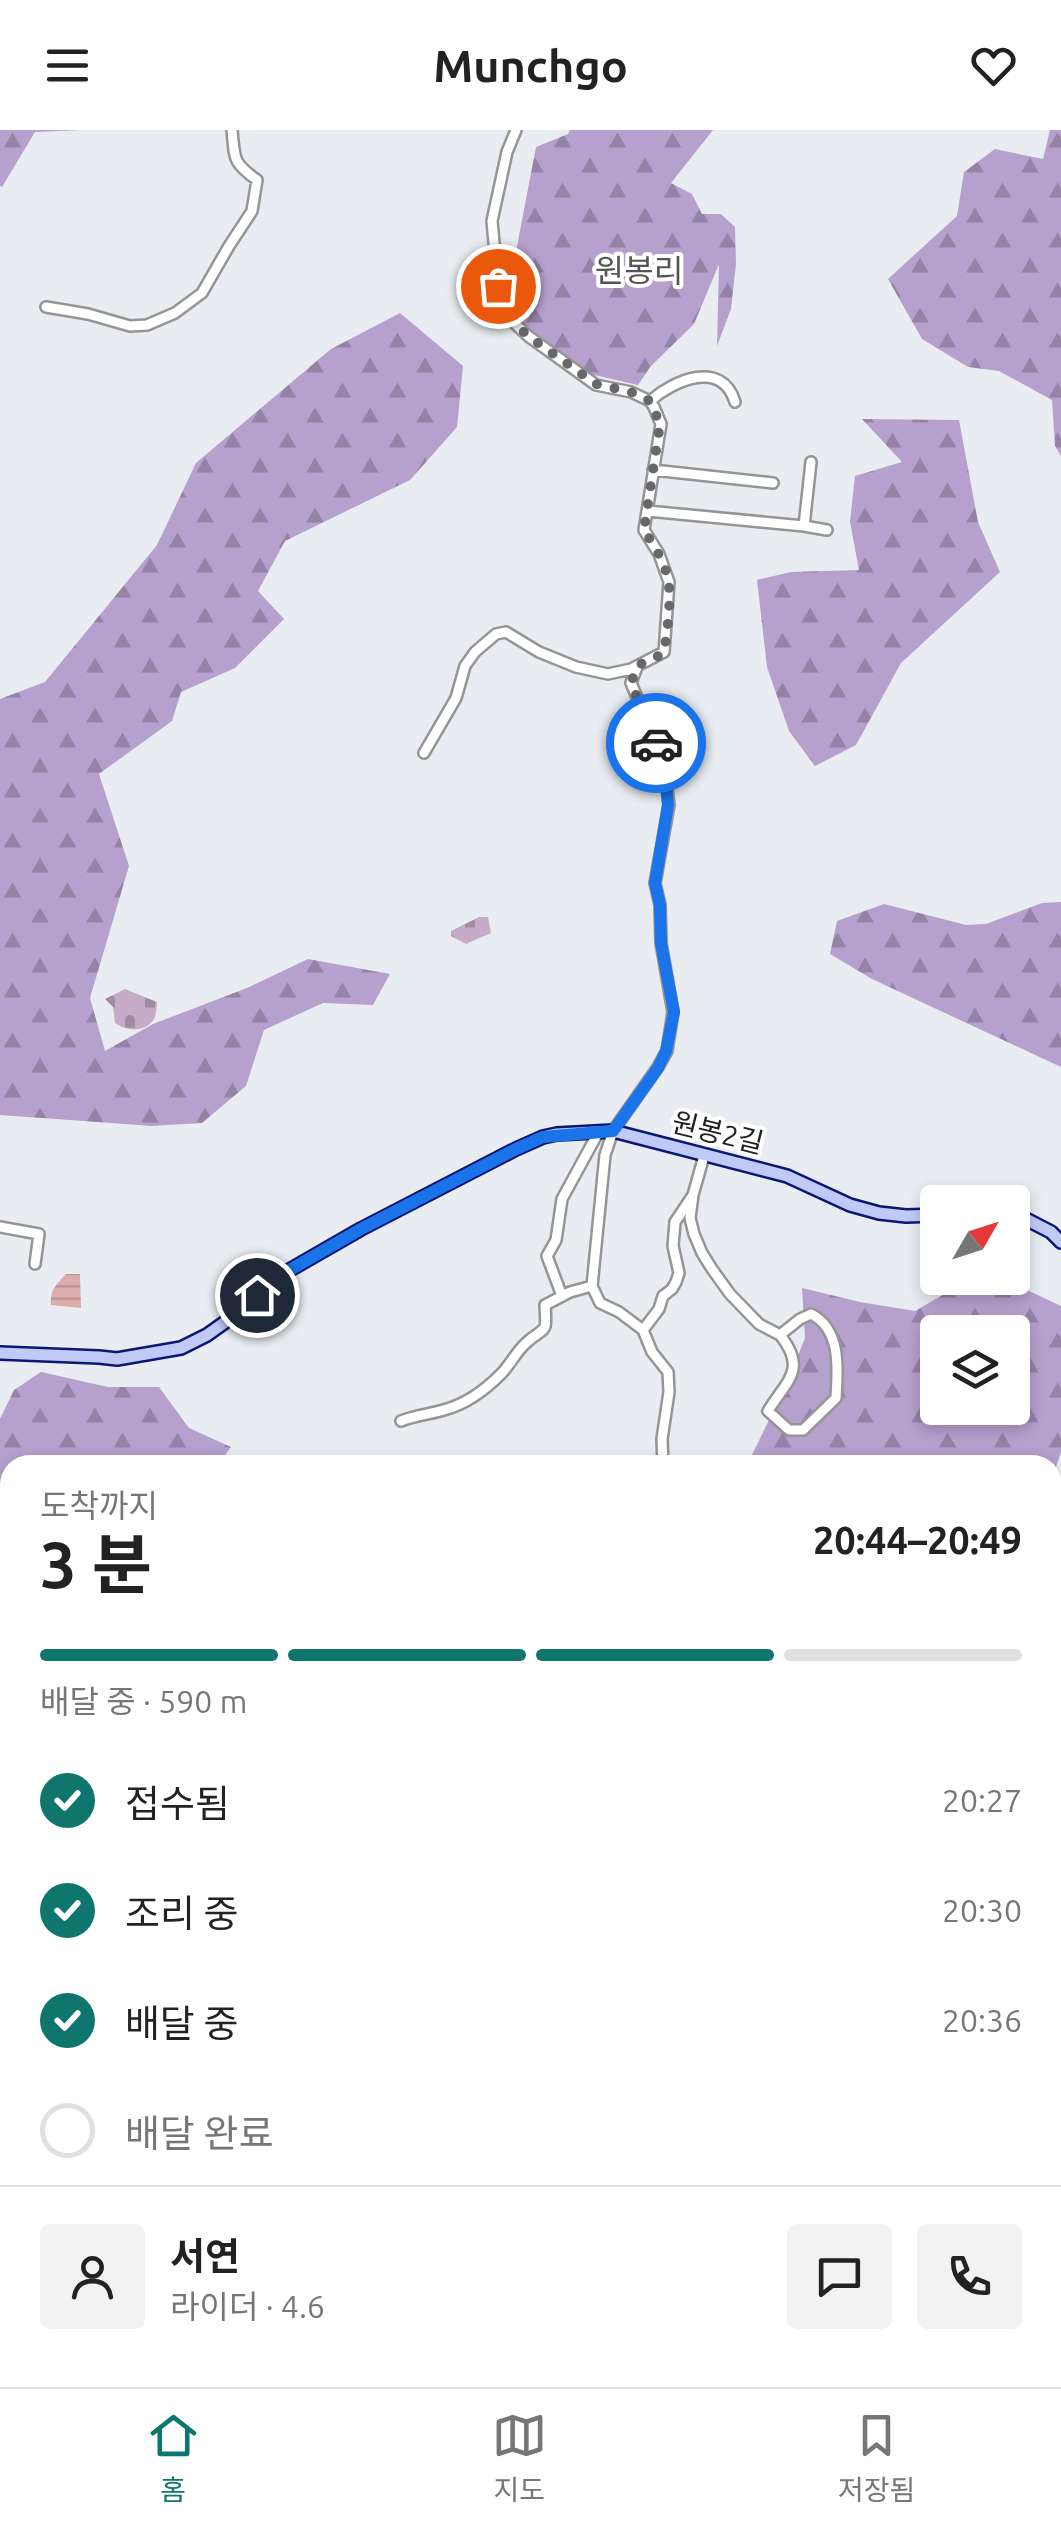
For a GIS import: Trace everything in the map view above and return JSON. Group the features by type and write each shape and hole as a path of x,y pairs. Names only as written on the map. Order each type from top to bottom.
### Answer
{"main road":[{"name":"원봉2길","path":"0,1353 116,1360 181,1348 228,1320 288,1271 361,1229 543,1137 613,1131 787,1176 850,1205 878,1213 920,1216"},
{"path":"1030,1221 1061,1242"}],"street":[{"path":"46,306 130,326 148,325 176,313 202,293 252,211 256,194 257,180 238,166 232,130"},
{"path":"424,753 456,698 465,666 496,634 506,632 539,652 576,667 608,674 654,659 664,652 667,635 669,582 660,554 644,530 660,424 650,401 596,384 528,336 512,321 498,286 492,221 506,152 516,130"},
{"path":"650,401 674,382 706,377 726,386 735,402"},
{"path":"804,526 811,462"},
{"path":"653,470 774,483"},
{"path":"648,511 826,530"},
{"path":"638,665 631,683 664,762 666,780 668,805 655,883 674,1012 666,1051 658,1068 613,1131 605,1155 592,1286 600,1303 620,1312 643,1330 652,1352 668,1372 663,1455"},
{"path":"562,1296 546,1256 556,1240 562,1200 598,1134"},
{"path":"704,1156 690,1218 702,1253 730,1294 759,1324 787,1343 793,1377 768,1410 789,1430 803,1430 836,1398 834,1341 823,1320 811,1314 780,1335"},
{"path":"643,1330 676,1282 679,1273 673,1246 674,1222 693,1195"},
{"path":"0,1228 39,1234 35,1264"},
{"path":"400,1421 446,1410 480,1393 546,1326 545,1304 592,1286"}],"green space":[{"path":"0,130 82,130 35,132 2,187"},
{"path":"570,130 713,130 671,183 692,194 702,214 721,214 735,227 731,309 717,346 719,264 694,324 651,366 638,385 590,374 530,330 513,311 505,283 514,262 536,147"},
{"path":"1050,130 1061,130 1061,456 1055,446 1052,400 999,371 968,367 922,339 888,279 957,216 964,172 995,149 1043,159"},
{"path":"400,313 463,366 457,427 410,480 285,541 258,591 284,619 235,668 181,692 172,721 99,774 129,866 90,998 105,1051 153,1024 247,988 308,959 390,974 373,1005 323,1003 264,1030 246,1086 202,1123 152,1126 0,1115 0,699 45,682 157,545 196,463 331,349"},
{"path":"862,419 959,420 978,522 1000,572 901,663 856,745 815,766 789,731 767,667 757,580 791,572 859,570 850,522 855,476 902,462"},
{"path":"1061,902 1061,1067 872,979 830,954 837,921 884,904 966,925 986,924 1042,903"},
{"path":"479,917 488,917 491,933 466,944 451,936 451,931"},
{"path":"125,989 157,1002 155,1018 146,1027 130,1029 115,1023 113,1007 105,999"},
{"path":"802,1288 915,1311 943,1295 1030,1295 1030,1291 1061,1306 1060,1455 752,1455 805,1338"},
{"path":"41,1372 108,1387 159,1387 189,1428 231,1447 225,1455 0,1455 0,1419 14,1390"}],"shaded area":[{"path":"66,1274 80,1274 81,1308 51,1305 53,1291"}],"way so far":[{"path":"498,286 512,321 528,336 596,384 650,401 660,424 644,530 660,554 669,582 667,635 664,652 638,665 631,683 656,743"}],"district":[{"name":"원봉리","path":"639,270"}],"route":[{"path":"257,1295 288,1271 361,1229 516,1149 557,1134 613,1131 658,1068 666,1051 674,1012 655,883 668,805 664,762 656,743"}]}
